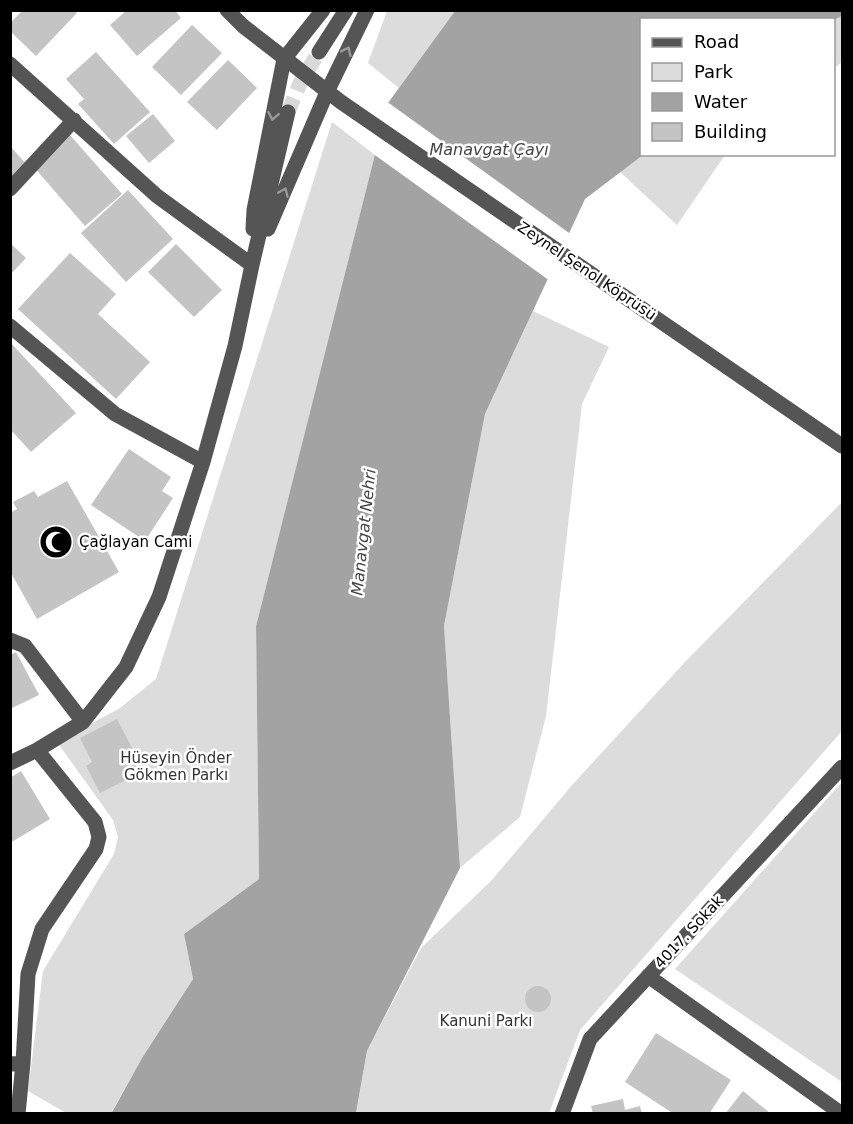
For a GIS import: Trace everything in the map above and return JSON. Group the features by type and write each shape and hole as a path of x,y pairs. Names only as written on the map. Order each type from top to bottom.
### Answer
{"street":[{"name":"Zeynel Şenol Köprüsü","path":"227,10 284,59 341,102 838,443"},
{"path":"252,265 254,210 284,59 323,10"},
{"path":"320,52 346,10"},
{"path":"252,265 327,92 368,10"},
{"path":"10,64 157,196 252,265"},
{"path":"10,763 37,750 82,722 126,667 159,597 203,462 235,346 288,112"},
{"path":"10,189 74,120"},
{"path":"10,326 115,414 203,462"},
{"path":"10,640 25,646 82,722"},
{"path":"18,1113 17,1063 28,974 42,929 96,849 99,837 95,822 37,750"},
{"name":"4017. Sokak","path":"562,1113 590,1039 843,767"},
{"path":"648,976 842,1113"}],"green space":[{"path":"387,11 455,11 399,88 368,63"},
{"path":"842,16 842,62 835,67 835,20"},
{"name":"Hüseyin Önder Gökmen Parkı","path":"332,122 375,155 256,626 259,879 184,934 193,979 142,1058 111,1113 66,1113 28,1091 43,971 114,854 118,837 113,820 57,742 120,708 156,679"},
{"path":"642,156 724,156 677,225 620,172"},
{"path":"533,311 609,347 582,404 546,716 520,817 460,868 444,626 485,414"},
{"name":"Kanuni Parkı","path":"842,502 842,731 580,1030 549,1113 356,1114 367,1051 421,948 491,881 573,784 685,662"},
{"path":"842,782 842,1082 675,969"}],"water":[{"name":"Manavgat Çayı","path":"455,11 842,11 842,16 835,20 640,18 642,156 585,199 485,414 444,626 460,868 367,1051 356,1113 111,1114 142,1058 193,979 184,934 259,879 256,626 388,103"}],"pier":[{"path":"386,101 572,235 550,281 372,153"}],"building":[{"path":"23,10 74,10 77,13 36,56 10,31 10,23"},
{"path":"127,10 175,10 181,18 137,56 110,25"},
{"path":"192,25 222,53 181,95 152,67"},
{"path":"96,52 150,112 114,144 78,104 84,99 66,79"},
{"path":"228,60 257,88 217,130 187,102"},
{"path":"153,114 175,141 149,163 126,136"},
{"path":"69,134 122,194 85,226 33,166"},
{"path":"10,146 28,166 10,181"},
{"path":"128,190 173,239 126,282 81,233"},
{"path":"10,243 26,258 10,275"},
{"path":"176,244 222,290 194,317 148,272"},
{"path":"70,253 116,294 98,314 150,362 116,399 18,309"},
{"path":"10,342 76,413 31,452 10,429"},
{"path":"129,449 171,477 162,491 173,498 145,541 91,505"},
{"name":"Çağlayan Cami","path":"67,481 119,572 37,619 10,571 10,513 17,509 13,502 34,491 38,497"},
{"path":"16,652 39,695 10,709 10,655"},
{"path":"117,719 144,771 100,793 86,766 92,762 80,738"},
{"path":"21,771 50,819 10,843 10,778"},
{"path":"538,986 547,990 551,999 547,1008 538,1012 529,1008 525,999 529,990"},
{"path":"656,1033 731,1080 709,1114 674,1114 625,1082"},
{"path":"743,1091 771,1114 725,1114"},
{"path":"623,1099 625,1110 640,1106 642,1114 593,1114 591,1106"}],"tunnel":[{"path":"288,112 301,81 319,52"}],"place":[{"name":"Çağlayan Cami","path":"56,542"}],"water label":[{"name":"Manavgat Nehri","path":"363,532"}]}
